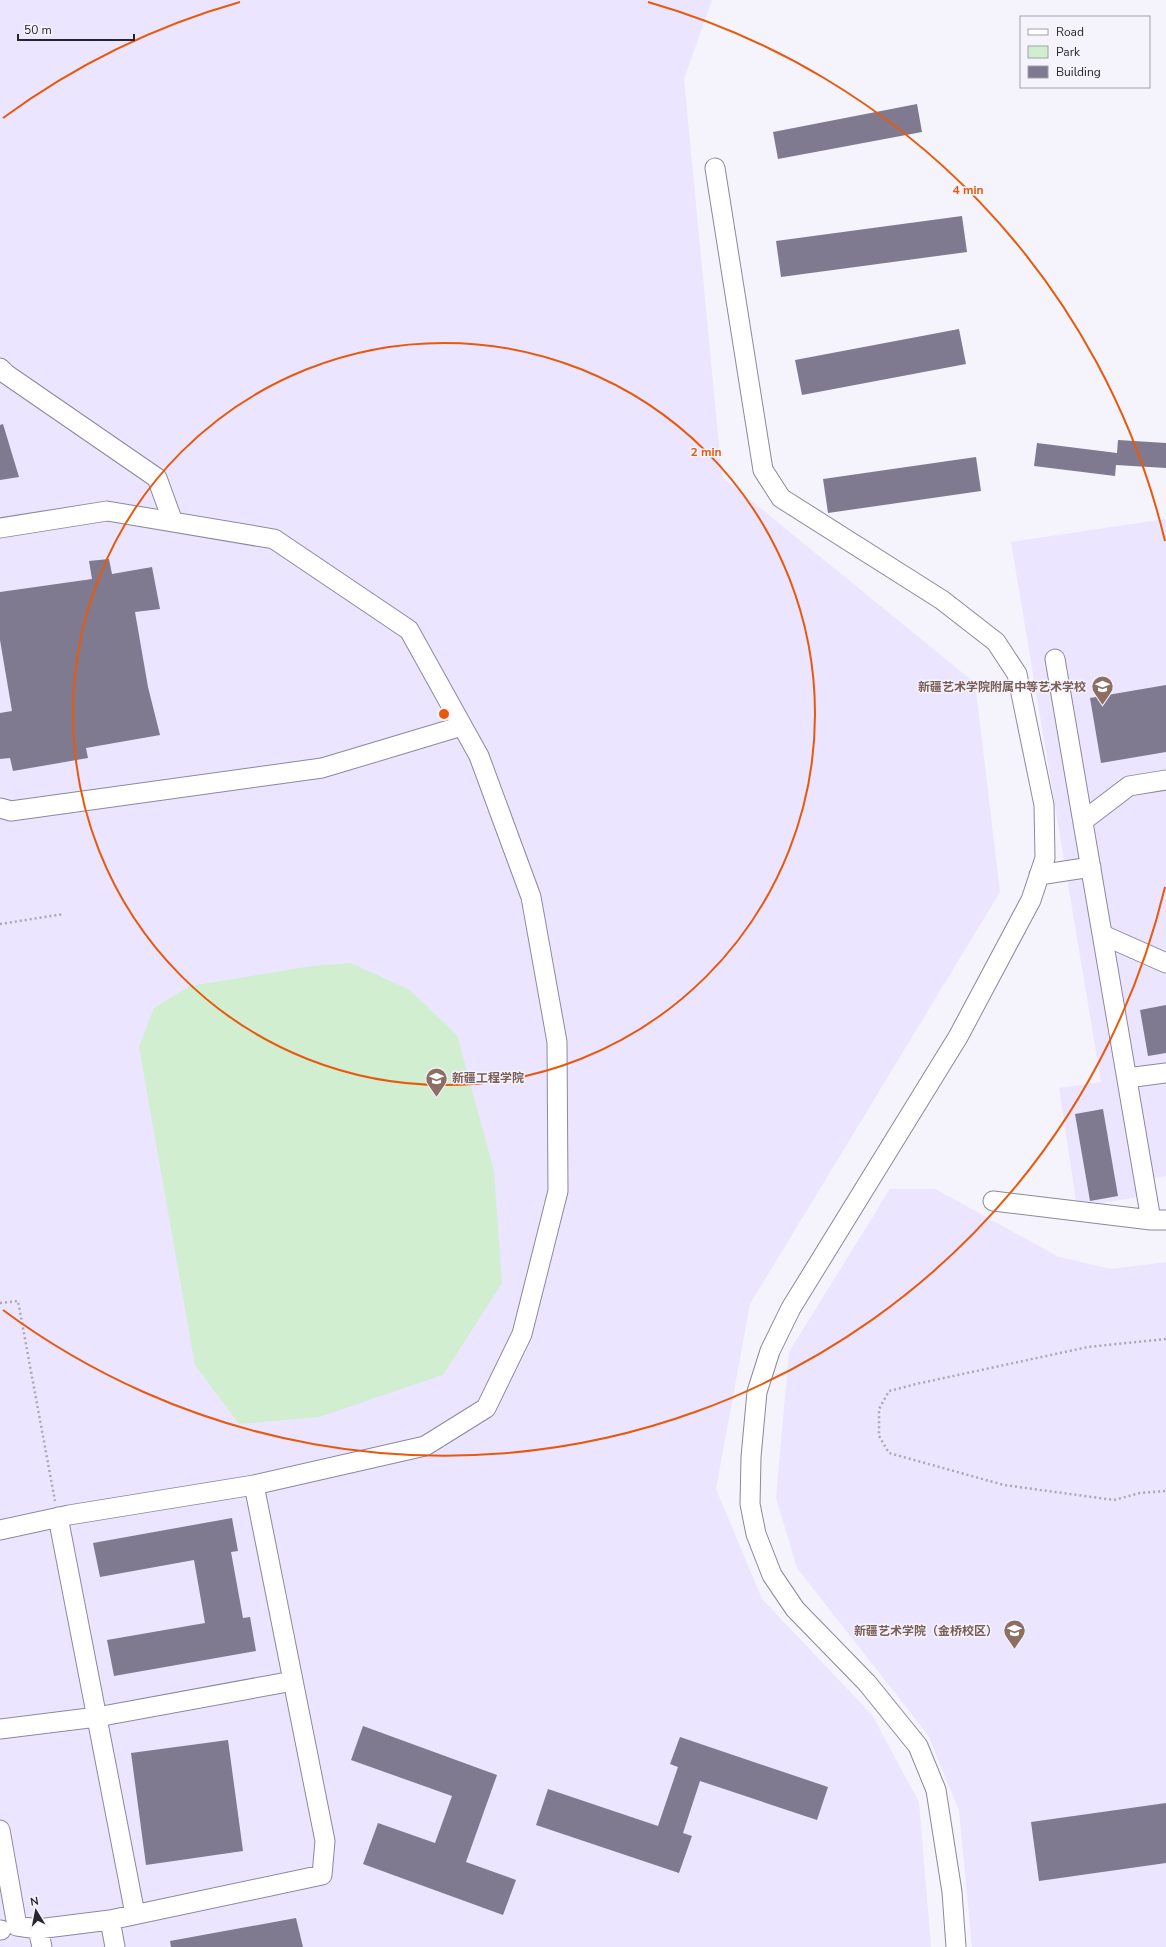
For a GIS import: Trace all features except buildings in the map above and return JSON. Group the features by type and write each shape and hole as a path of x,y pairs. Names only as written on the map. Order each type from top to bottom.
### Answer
{"street":[{"path":"715,168 763,470 781,498 942,600 996,642 1017,674 1044,806 1045,858 1031,900 958,1038 790,1308 770,1351 757,1392 751,1456 750,1504 756,1534 772,1575 795,1609 867,1684 918,1746 936,1790 952,1892 956,1947"},
{"path":"0,368 6,374 157,478 174,522"},
{"path":"0,528 107,511 274,539 409,630 479,756 531,897 557,1042 558,1191 522,1334 486,1408 425,1446 254,1485 69,1515 0,1530"},
{"path":"993,1201 1159,1220 1127,1078 1056,660"},
{"path":"0,808 11,811 322,768 462,726"},
{"path":"1083,821 1129,786 1166,780"},
{"path":"1040,876 1091,867"},
{"path":"1103,935 1166,963"},
{"path":"1127,1078 1166,1073"},
{"path":"0,1830 17,1926 40,1938 135,1914 322,1875 325,1841 254,1485"},
{"path":"58,1517 135,1914"},
{"path":"0,1729 97,1717 293,1681"},
{"path":"110,1920 115,1947"}],"path":[{"path":"0,924 64,914"},
{"path":"0,1303 18,1301 58,1517"},
{"path":"1166,1339 1088,1347 1002,1364 889,1391 879,1409 879,1436 889,1453 1004,1485 1114,1500 1140,1493 1166,1491"}],"shaded area":[{"name":"新疆工程学院","path":"0,0 712,0 684,79 722,477 975,683 1000,892 750,1304 716,1489 762,1599 872,1715 919,1802 931,1947 0,1947"},
{"name":"新疆艺术学院附属中等艺术学校","path":"1166,519 1166,1176 1153,1178 1157,1194 1077,1207 1059,1088 1101,1082 1011,542"},
{"name":"新疆艺术学院（金桥校区）","path":"890,1189 935,1189 1059,1257 1111,1269 1166,1262 1166,1947 972,1947 959,1810 928,1735 797,1568 776,1498 789,1352"}],"green space":[{"path":"351,963 410,990 457,1035 494,1171 502,1283 443,1375 319,1417 239,1424 195,1365 139,1047 154,1008 190,986 312,966"}],"place":[{"name":"新疆艺术学院附属中等艺术学校","path":"1102,706"},
{"name":"新疆工程学院","path":"437,1098"},
{"name":"新疆艺术学院（金桥校区）","path":"1014,1650"}]}
